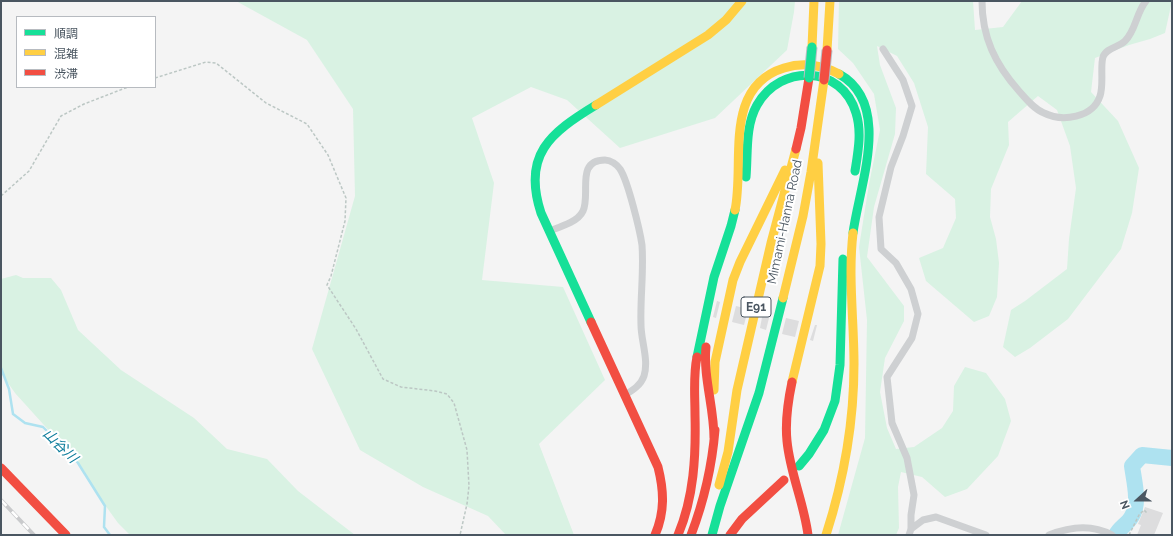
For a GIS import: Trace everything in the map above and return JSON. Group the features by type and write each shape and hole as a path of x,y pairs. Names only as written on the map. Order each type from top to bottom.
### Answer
{"main road":[{"path":"655,535 662,515 664,499 658,467 549,231 536,200 534,179 539,158 550,139 567,125 708,35 726,20 742,1"},
{"name":"Mimami-Hanna Road","path":"704,535 728,452 737,390 801,128 809,78 814,1"},
{"name":"Mimami-Hanna Road","path":"712,535 720,506 759,393 803,216 824,80 830,1"},
{"path":"678,535 688,510 693,480 695,365 717,264 734,215 741,124 744,110 751,92 762,79 772,71 781,67 802,63 831,69 849,80 857,89 867,109 869,127 868,147 853,236 852,272 854,365 852,412 845,462 826,535"},
{"path":"714,438 712,406 705,373 706,348 724,267 742,216 750,125 757,104 770,87 786,78 802,74 819,77 828,80 842,89 852,103 858,123 859,146 845,238 838,385 835,401 824,430 800,466"},
{"path":"691,535 710,471 714,438 715,362 733,280 740,262 791,158 801,128"},
{"name":"E91","path":"808,535 805,513 791,468 786,428 788,403 820,265 821,240 816,130"},
{"path":"1,468 66,535"},
{"path":"730,535 742,519 784,480"}],"street":[{"path":"982,1 982,18 988,43 999,66 1030,104 1043,113 1059,118 1075,116 1090,111 1097,105 1101,94 1103,57 1107,52 1125,41 1136,24 1142,6 1146,1"},
{"path":"884,50 903,80 912,106 903,136 891,167 879,217 881,249 896,263 911,289 918,314 912,338 887,377 892,424 907,458 914,495 910,532"},
{"path":"549,231 577,218 582,212 586,202 586,171 592,163 600,160 608,160 616,164 621,170 625,180 639,229 642,256 641,326 646,369 640,384 625,395"},
{"path":"910,532 923,520 936,517 986,535"},
{"path":"1049,535 1074,528 1094,528 1110,534"}],"path":[{"path":"156,78 206,62 216,63 266,103 307,124 328,155 346,198 345,221 331,276 327,285 356,329 383,379 401,387 447,394 454,403 467,450 469,486 460,535"},
{"path":"1,196 29,172 61,116 84,104 125,88"},
{"path":"1128,535 1139,515 1144,510 1147,513"}],"green space":[{"path":"236,1 795,1 787,50 715,118 620,148 567,100 531,87 472,118 494,183 482,280 563,287 605,380 539,444 574,535 506,535 488,516 423,487 360,450 312,349 355,196 353,109 307,40"},
{"path":"839,1 973,1 975,30 1003,27 1022,1 1172,1 1165,33 1095,58 1091,92 1118,121 1139,168 1132,213 1121,249 1068,319 1030,348 1015,357 1003,347 1011,310 1067,269 1069,239 1076,188 1070,146 1057,110 1038,96 1008,122 1009,145 991,189 990,217 996,239 999,263 997,297 989,316 974,322 926,281 919,258 943,248 956,218 955,199 926,174 928,127 914,83 897,56 877,46 880,65 896,108 895,134 874,207 867,257 904,306 904,321 885,358 880,392 887,428 896,449 914,447 942,428 953,411 954,386 965,367 986,373 1005,399 1011,421 998,456 967,489 945,497 922,477 901,472 898,487 899,528 896,535 838,535 865,438 867,320 859,247 869,184 880,130 874,94 853,63 838,49"},
{"path":"16,275 23,278 51,278 61,290 78,330 121,370 194,418 227,449 267,459 298,491 355,535 129,534 118,523 105,505 81,466 15,393 1,373 1,279"}],"building":[{"path":"717,301 720,302 716,318 713,317"},
{"path":"736,306 748,309 744,325 732,322"},
{"path":"763,312 770,314 766,330 760,328"},
{"path":"786,318 799,321 795,337 782,334"},
{"path":"815,325 817,325 813,341 810,340"},
{"path":"1145,507 1163,513 1154,535 1137,535 1141,525 1138,524"}],"waterway":[{"name":"山谷川","path":"1,368 9,389 13,414 25,423 43,427 78,463 105,506 104,527 110,535"},
{"path":"1116,535 1130,519 1136,505 1136,492 1132,466 1142,455 1172,458"}],"railway":[{"path":"1,500 34,535"}],"traffic: fast":[{"path":"809,78 812,47"},
{"path":"839,74 855,88 865,105 869,125 865,170 853,233"},
{"path":"746,177 750,122 757,105 768,91 781,82 795,76 810,75 825,78 838,86 849,97 856,113 859,127 859,142 855,171"},
{"path":"591,322 541,213 536,193 535,176 538,161 544,148 553,136 580,115 596,105"},
{"path":"697,357 714,277 735,210"},
{"path":"799,466 809,454 824,430 835,401 840,365 843,259"},
{"path":"712,535 720,506 759,393 783,298"}],"traffic: slow":[{"path":"596,105 708,35 726,20 742,1"},
{"path":"812,47 814,1"},
{"path":"827,50 830,1"},
{"path":"735,210 740,129 744,109 752,92 765,78 791,66 812,65 826,68 839,74"},
{"path":"783,298 803,216 824,80"},
{"path":"719,485 728,452 737,390 771,243 796,149"},
{"path":"792,382 820,266 821,244 818,163"},
{"path":"714,390 715,362 733,280 740,262 785,170"},
{"path":"826,535 838,493 847,451 854,386 851,282 853,233"}],"traffic: jam":[{"path":"824,80 827,50"},
{"path":"796,149 809,78"},
{"path":"591,322 658,467 662,493 662,510 655,535"},
{"path":"706,347 706,370 714,426 714,438"},
{"path":"678,535 688,506 693,476 695,446 695,378 697,357"},
{"path":"792,382 787,412 787,441 791,465 808,535"},
{"path":"691,535 707,483 715,430"},
{"path":"1,468 66,535"},
{"path":"730,535 742,519 784,480"}]}
